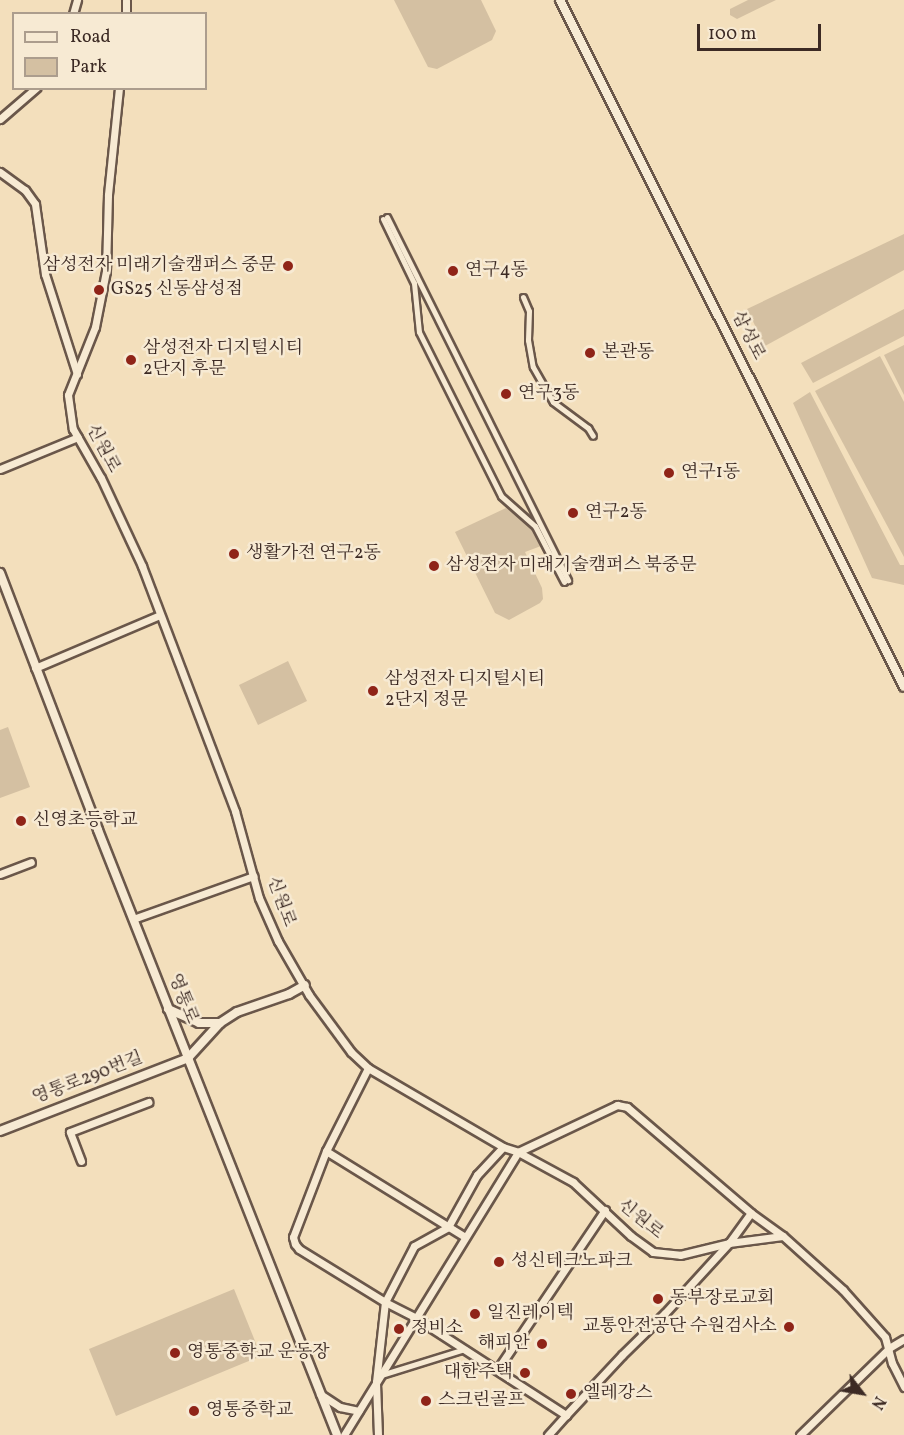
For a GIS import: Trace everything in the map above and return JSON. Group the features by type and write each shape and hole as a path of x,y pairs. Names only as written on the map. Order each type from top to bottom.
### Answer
{"street":[{"name":"삼성로","path":"560,0 904,687"},
{"path":"0,120 34,90"},
{"name":"신원로","path":"119,90 108,195 106,271 95,327 68,395 73,429 101,478 137,556 236,811 259,898 278,941 309,995 351,1052 368,1068 503,1147 518,1152 573,1182 631,1236 661,1254 680,1255 729,1243 783,1236"},
{"path":"0,172 26,190 35,204 45,274 76,374"},
{"path":"385,218 566,581 535,526 501,496 429,352 417,324 414,283 385,218"},
{"path":"523,297 529,310 528,340 536,373 553,402 588,428 593,436"},
{"path":"0,470 78,437"},
{"name":"영통로","path":"0,573 168,1009 338,1435"},
{"path":"35,668 160,615"},
{"path":"0,874 31,862"},
{"path":"133,919 254,876"},
{"path":"188,1058 220,1023 244,1008 289,994 305,985"},
{"path":"168,1009 199,1023 220,1023"},
{"name":"영통로290번길","path":"0,1131 188,1058"},
{"path":"368,1068 326,1151 293,1237 295,1244 385,1302 416,1318 566,1415"},
{"path":"81,1161 70,1132 148,1102"},
{"path":"344,1435 518,1152 622,1105 751,1213 783,1236 853,1300 885,1336 897,1376 904,1387"},
{"path":"378,1435 377,1379 385,1302 414,1246 448,1227 477,1175 503,1147"},
{"path":"326,1151 465,1237"},
{"path":"497,1370 605,1210"},
{"path":"548,1435 729,1243 751,1213"},
{"path":"800,1435 889,1348 904,1340"},
{"path":"377,1379 465,1350"},
{"path":"320,1393 340,1407 358,1411"}],"green space":[{"path":"394,0 481,0 496,31 492,40 437,69 428,67"},
{"path":"748,0 776,0 737,19 730,15 730,9"},
{"path":"904,234 904,270 765,346 747,309"},
{"path":"904,309 904,336 813,383 801,363"},
{"path":"904,345 904,395 884,355"},
{"path":"880,356 904,402 904,557 815,391"},
{"path":"810,392 900,565 904,565 904,585 872,578 793,403"},
{"path":"506,508 530,526 541,546 525,552 542,588 543,599 540,603 509,620 495,613 455,532"},
{"path":"288,661 307,701 258,725 239,685"},
{"path":"8,727 30,787 0,798 0,730"},
{"name":"영통중학교 운동장","path":"234,1289 261,1356 116,1416 89,1349"}],"place":[{"name":"삼성전자 미래기술캠퍼스 중문","path":"288,266"},
{"name":"연구4동","path":"453,271"},
{"name":"GS25 신동삼성점","path":"99,290"},
{"name":"본관동","path":"590,353"},
{"name":"삼성전자 디지털시티 2단지 후문","path":"131,360"},
{"name":"연구3동","path":"506,394"},
{"name":"연구1동","path":"669,473"},
{"name":"연구2동","path":"573,513"},
{"name":"생활가전 연구2동","path":"234,554"},
{"name":"삼성전자 미래기술캠퍼스 북중문","path":"434,566"},
{"name":"삼성전자 디지털시티 2단지 정문","path":"373,691"},
{"name":"신영초등학교","path":"21,821"},
{"name":"성신테크노파크","path":"499,1262"},
{"name":"동부장로교회","path":"658,1299"},
{"name":"일진레이텍","path":"475,1314"},
{"name":"교통안전공단 수원검사소","path":"789,1327"},
{"name":"정비소","path":"399,1329"},
{"name":"해피안","path":"542,1344"},
{"name":"영통중학교 운동장","path":"175,1353"},
{"name":"대한주택","path":"525,1373"},
{"name":"엘레강스","path":"571,1394"},
{"name":"스크린골프","path":"426,1401"},
{"name":"영통중학교","path":"194,1411"}]}
